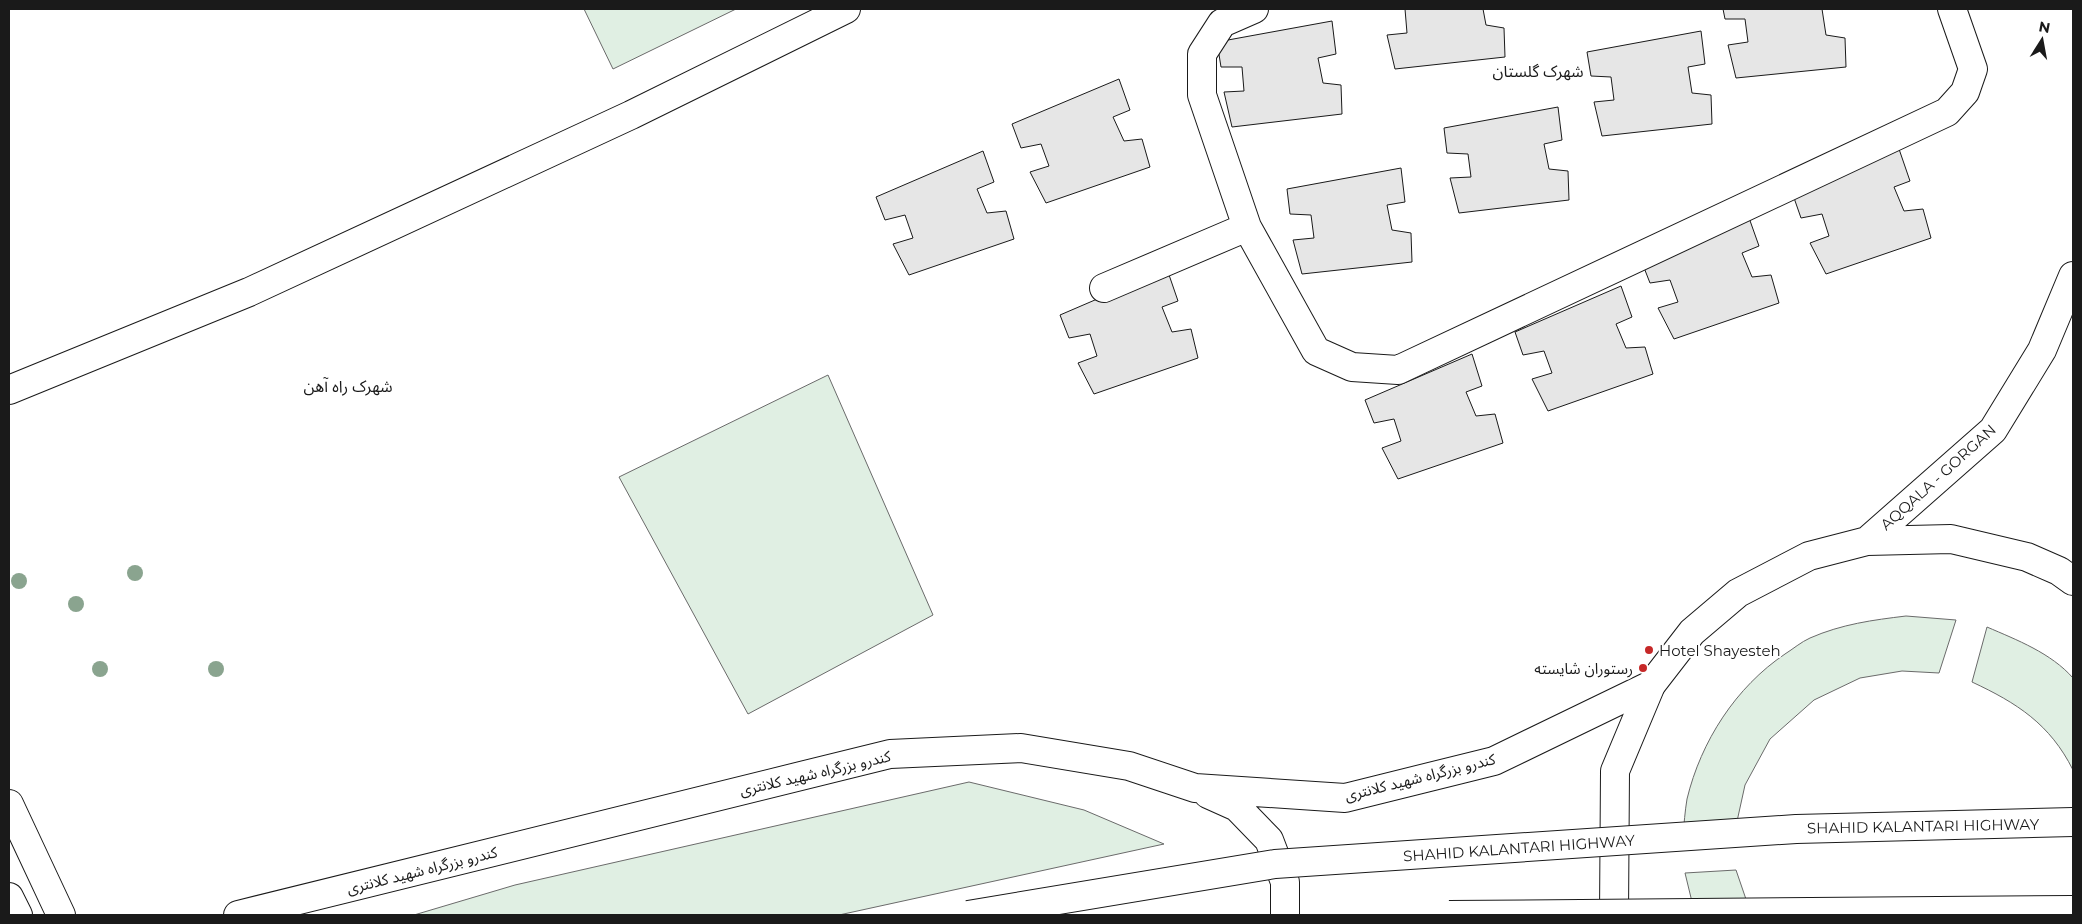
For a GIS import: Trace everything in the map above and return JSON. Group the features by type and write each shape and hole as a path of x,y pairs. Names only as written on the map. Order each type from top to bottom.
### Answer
{"main road":[{"path":"9,390 249,292 631,116 846,9"},
{"path":"1254,9 1222,23 1202,54 1202,95 1247,227 1316,351 1352,368 1398,370 1947,112 1965,92 1973,69 1952,9"},
{"path":"1104,288 1247,227"},
{"name":"AQQALA - GORGAN","path":"1867,541 1993,430 2042,350 2073,276"},
{"path":"1614,915 1615,771 1651,685 1692,632 1738,593 1809,556 1867,541 1951,539 2027,557 2059,571 2073,581"},
{"name":"کندرو بزرگراه شهید کلانتری","path":"238,915 890,754 1021,748 1130,766 1195,788 1345,798 1494,761 1651,685"},
{"path":"1195,788 1237,807 1269,840 1285,882 1285,915"},
{"path":"9,804 61,915"},
{"name":"SHAHID KALANTARI HIGHWAY","path":"968,915 1275,864 1796,829 2073,822"},
{"path":"9,897 18,915"},
{"path":"1449,915 1476,913 2073,910"}],"green space":[{"path":"584,9 736,9 613,69"},
{"path":"828,375 933,615 748,714 619,477"},
{"path":"1906,616 1956,620 1939,673 1902,671 1860,678 1814,700 1770,739 1745,785 1734,835 1683,836 1687,799 1701,757 1723,717 1751,682 1767,667 1810,638 1846,626"},
{"path":"1987,627 2044,654 2073,678 2073,770 2064,754 2043,727 2004,698 1972,682"},
{"path":"969,782 1084,810 1164,844 839,915 414,915 515,885"},
{"path":"1736,870 1749,908 1693,906 1685,873"}],"building":[{"path":"1405,9 1483,9 1486,25 1504,28 1505,57 1395,69 1387,35 1407,33"},
{"path":"1723,9 1822,9 1826,35 1845,38 1846,67 1736,78 1728,45 1748,42 1745,19 1725,19"},
{"path":"1332,21 1336,54 1318,58 1323,83 1341,85 1342,114 1232,127 1224,92 1244,91 1242,67 1221,67 1217,42"},
{"path":"1701,31 1705,64 1688,67 1692,93 1711,95 1712,124 1602,136 1594,102 1614,100 1611,77 1591,76 1587,52"},
{"path":"1119,79 1130,110 1113,117 1124,141 1142,139 1150,167 1046,203 1030,172 1049,166 1041,144 1021,148 1012,124"},
{"path":"1558,107 1562,140 1544,144 1549,169 1568,171 1569,200 1459,213 1450,178 1471,177 1468,154 1447,153 1444,128"},
{"path":"1899,149 1910,181 1894,187 1904,211 1923,209 1931,238 1826,274 1810,243 1829,236 1822,214 1801,218 1793,195"},
{"path":"983,151 994,182 977,189 987,213 1006,211 1014,239 909,275 893,244 913,238 905,215 885,220 876,197"},
{"path":"1401,168 1405,202 1387,205 1392,230 1411,233 1412,262 1302,274 1293,240 1314,238 1311,215 1290,214 1287,189"},
{"path":"1748,215 1759,246 1742,253 1752,277 1771,275 1779,303 1674,339 1658,308 1678,302 1670,280 1650,283 1641,260"},
{"path":"1167,269 1178,301 1162,307 1172,332 1191,329 1198,358 1094,394 1078,363 1097,356 1090,334 1069,338 1060,315"},
{"path":"1621,286 1632,317 1616,324 1626,348 1645,347 1653,374 1548,411 1532,379 1552,373 1544,351 1523,355 1515,332"},
{"path":"1472,354 1482,386 1466,392 1476,416 1495,414 1503,443 1398,479 1382,448 1401,441 1394,419 1374,423 1365,400"}],"place":[{"name":"Hotel Shayesteh","path":"1649,650"},
{"name":"رستوران شایسته","path":"1643,668"}],"district":[{"name":"شهرک گلستان","path":"1538,71"},
{"name":"شهرک راه آهن","path":"348,386"}]}
